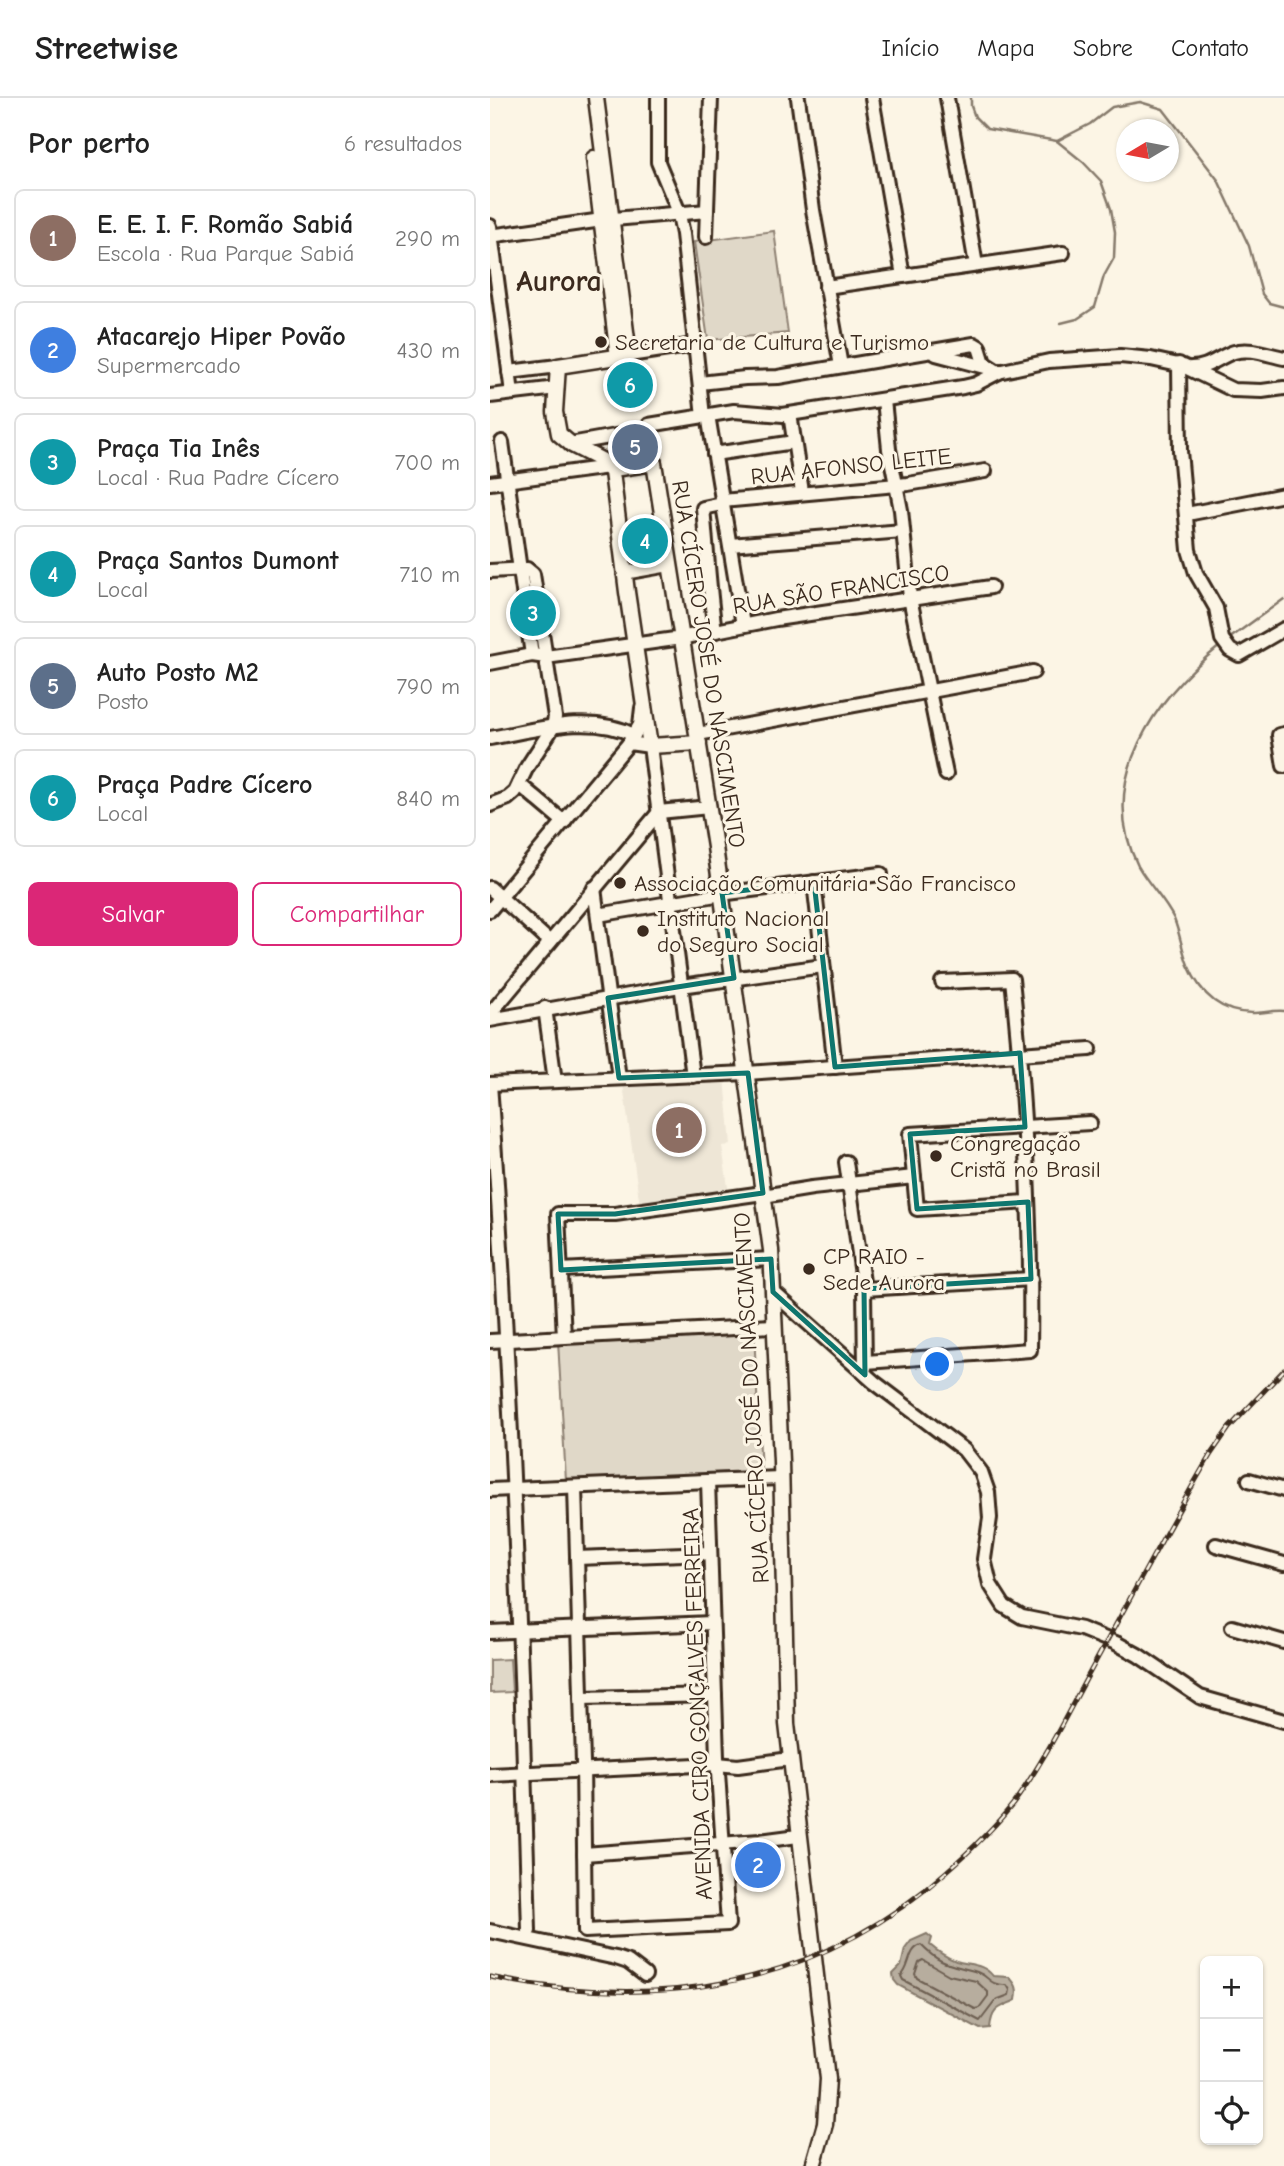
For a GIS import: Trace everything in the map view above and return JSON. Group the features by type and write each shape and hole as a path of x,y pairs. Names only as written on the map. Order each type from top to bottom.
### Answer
{"main road":[{"path":"587,98 607,220"},
{"path":"596,98 607,220 624,356 558,366 555,412 558,431 561,438 570,444 599,458 609,467 613,477 624,573 650,746 698,738"},
{"path":"609,467 622,468 654,463"},
{"name":"RUA CÍCERO JOSÉ DO NASCIMENTO","path":"654,463 722,893 771,1259 781,1478 785,1694 798,1836 827,2059 828,2088 824,2129 813,2166"}],"street":[{"path":"658,98 658,162 679,213 685,245 699,383 743,625"},
{"path":"706,237 711,98"},
{"path":"798,98 813,210 841,366"},
{"path":"872,98 903,276"},
{"path":"947,98 976,265"},
{"path":"512,393 490,233 707,211"},
{"path":"826,287 1063,253"},
{"path":"699,383 778,377 976,344 982,361 998,371"},
{"path":"624,356 695,345"},
{"path":"570,444 738,411 775,416 968,386 998,371 1045,361 1100,357 1141,358 1184,366 1205,366 1232,352 1244,350 1284,358"},
{"path":"928,352 998,371"},
{"path":"509,372 558,366"},
{"path":"1184,366 1233,390 1262,391 1284,388"},
{"path":"1184,366 1180,451 1189,550 1202,584 1216,608 1225,643 1239,655 1284,629"},
{"path":"490,396 557,388"},
{"path":"884,400 910,598 946,774"},
{"path":"790,414 803,492"},
{"name":"RUA CÍCERO JOSÉ DO NASCIMENTO","path":"649,427 654,463"},
{"path":"502,442 532,655"},
{"path":"714,454 794,442"},
{"path":"490,483 609,467"},
{"name":"RUA AFONSO LEITE","path":"715,631 707,575 709,551 703,508 803,492 946,479 985,471"},
{"path":"1187,513 1284,495"},
{"path":"730,545 903,531"},
{"path":"624,573 669,565"},
{"path":"490,571 529,569 533,574 555,711 553,727 512,796 490,805"},
{"name":"RUA SÃO FRANCISCO","path":"490,663 532,655 546,657 681,638 743,625 991,587"},
{"path":"698,738 1033,672"},
{"path":"494,903 632,739 641,719 641,683"},
{"path":"490,738 553,727 596,724 617,727 632,739 650,746 693,1076"},
{"path":"1281,735 1284,766"},
{"path":"519,784 564,822"},
{"path":"490,1014 659,812 709,807"},
{"path":"598,915 722,893 881,874"},
{"path":"814,882 835,1067"},
{"path":"490,888 494,903 550,942"},
{"path":"594,888 619,1078"},
{"path":"490,1020 545,1008 823,966"},
{"path":"865,1369 1030,1350 1031,1279 1025,1127 1012,979 942,982"},
{"path":"545,1008 555,1081"},
{"path":"529,1931 508,1340 492,1148 490,1084 747,1073 1090,1049"},
{"path":"1028,1202 917,1209 910,1134 1090,1123"},
{"path":"846,1162 864,1289 865,1369"},
{"path":"564,1337 558,1214 624,1213 914,1177"},
{"path":"561,1270 771,1259"},
{"path":"864,1289 1031,1279"},
{"path":"772,1292 964,1450 981,1472 988,1492 990,1518 984,1559 990,1584 1004,1606 1022,1617 1081,1629 1108,1640 1138,1656 1200,1697 1284,1721"},
{"path":"490,1341 773,1326"},
{"path":"490,1490 781,1478"},
{"path":"1249,1480 1284,1490"},
{"name":"AVENIDA CIRO GONÇALVES FERREIRA","path":"584,1854 585,1931 728,1924 717,1764 708,1481"},
{"path":"575,1487 584,1854 798,1836"},
{"path":"1216,1545 1284,1564"},
{"path":"577,1558 710,1553"},
{"path":"490,1632 712,1623"},
{"path":"1232,1627 1284,1642"},
{"path":"581,1698 715,1695"},
{"path":"490,1774 717,1764 738,1766 790,1759"},
{"path":"490,1931 616,1958 628,1962 645,1975"}],"highlighted area":[{"path":"814,882 835,1067 1020,1053 1025,1127 910,1134 917,1209 1028,1202 1031,1279 864,1289 865,1375 773,1292 771,1259 561,1270 558,1214 615,1214 763,1193 748,1073 619,1078 608,998 734,978 722,893"}],"shaded area":[{"path":"774,231 788,333 708,340 694,242"},
{"path":"725,1078 731,1145 722,1146 729,1194 640,1206 623,1084"},
{"path":"754,1332 761,1472 566,1481 558,1341"},
{"path":"510,1659 512,1692 490,1693 490,1660"}],"water":[{"path":"927,1934 932,1938 930,1945 945,1956 980,1967 993,1976 1009,1977 1014,1982 1016,2000 995,2012 990,2028 980,2029 898,1985 894,1980 893,1974 901,1966 905,1949 911,1941"}],"waterway":[{"path":"971,98 975,117 987,129 1057,141 1090,124 1112,107 1140,102 1163,109 1218,180 1249,246 1262,294 1269,303 1284,307"},
{"path":"1057,141 1101,181 1111,209 1115,232 1114,258 1104,276 1095,307 1077,319 1061,323"},
{"path":"1226,641 1284,599"},
{"path":"1221,645 1175,689 1155,715 1139,743 1128,772 1124,802 1127,834 1138,866 1174,919 1193,975 1212,1000 1241,1012 1284,1011"}],"railway":[{"path":"490,1977 552,1987 614,1991 674,1990 732,1981 788,1966 843,1943 896,1911 964,1856 1013,1804 1051,1744 1211,1454 1229,1428 1284,1370"}],"place":[{"name":"Secretaria de Cultura e Turismo","path":"601,342"},
{"name":"Praça Padre Cícero","path":"630,385"},
{"name":"Auto Posto M2","path":"635,447"},
{"name":"Praça Santos Dumont","path":"645,541"},
{"name":"Praça Tia Inês","path":"533,613"},
{"name":"Associação Comunitária São Francisco","path":"620,883"},
{"name":"Instituto Nacional do Seguro Social","path":"643,931"},
{"name":"E. E. I. F. Romão Sabiá","path":"679,1130"},
{"name":"Congregação Cristã no Brasil","path":"936,1156"},
{"name":"CP RAIO - Sede Aurora","path":"809,1269"},
{"name":"Atacarejo Hiper Povão","path":"758,1865"}],"district":[{"name":"Aurora","path":"559,281"}]}
